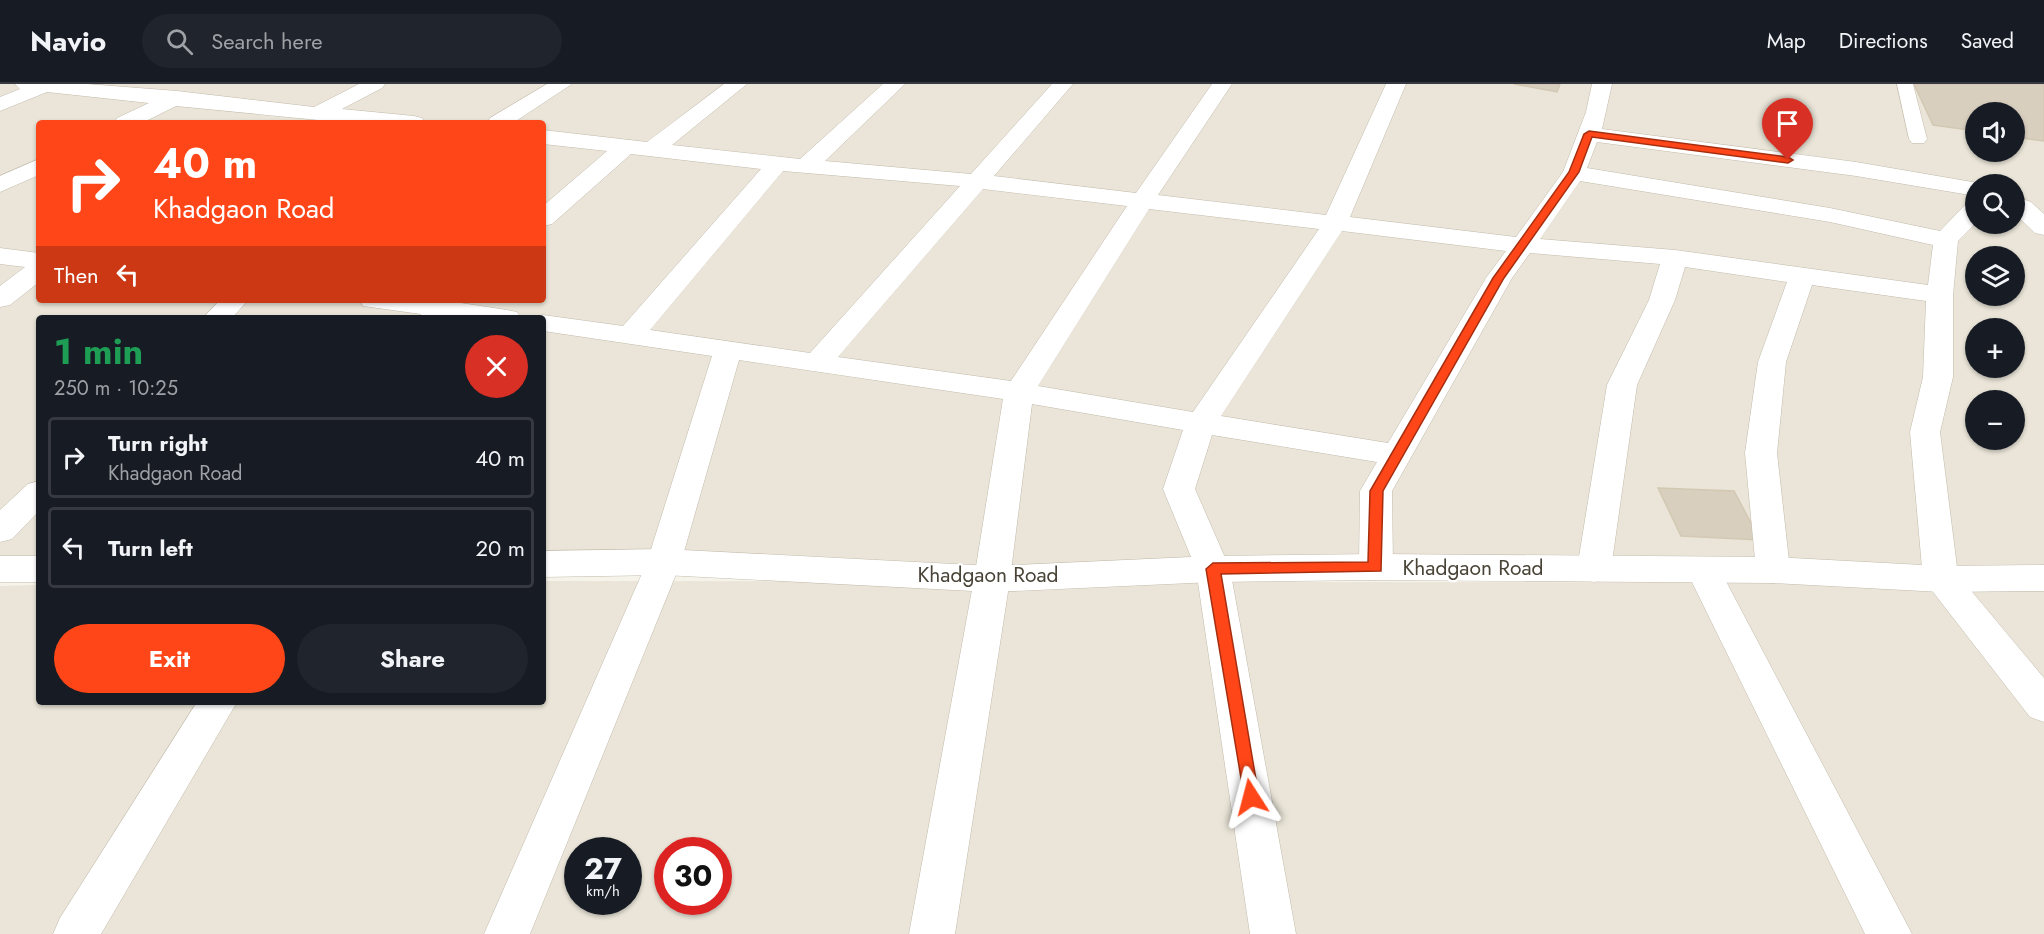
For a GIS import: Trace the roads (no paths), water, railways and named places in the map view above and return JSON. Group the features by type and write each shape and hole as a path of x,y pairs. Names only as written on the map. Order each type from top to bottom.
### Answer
{"street":[{"path":"131,120 206,84"},
{"path":"305,120 375,84"},
{"path":"503,120 562,84"},
{"path":"654,148 737,84"},
{"path":"805,167 895,84"},
{"path":"817,363 975,181 1063,84"},
{"path":"932,934 992,579 1019,392 1142,201 1222,84"},
{"path":"1273,934 1213,569 1179,489 1201,423 1335,223 1396,84"},
{"path":"1376,567 1376,491 1499,278 1574,172 1597,112 1602,84"},
{"path":"0,105 39,85 388,120"},
{"path":"1589,134 1856,169 1965,187"},
{"path":"546,136 805,167 858,169 975,181 1522,245 1675,258 1940,295"},
{"path":"546,216 628,145"},
{"path":"630,336 778,163"},
{"path":"0,185 36,167"},
{"path":"1574,172 1818,213 1946,240"},
{"path":"2027,206 2044,228"},
{"path":"1965,220 1946,240 1940,295 1938,377 1925,432 1941,579 2044,706"},
{"path":"0,256 36,261"},
{"path":"1594,569 1622,385 1662,300 1675,258"},
{"path":"0,299 36,271"},
{"path":"1773,570 1761,453 1772,362 1802,277"},
{"path":"219,315 232,303"},
{"path":"395,303 485,315"},
{"path":"546,323 1019,392 1396,455"},
{"path":"507,934 664,562 728,350"},
{"path":"0,530 36,495"},
{"name":"Khadgaon Road","path":"546,564 664,562 992,579 1213,569 1376,567 1773,570 1941,579 2044,578"},
{"path":"0,569 36,569"},
{"path":"1703,570 1889,934"},
{"path":"76,934 216,705"}],"lane":[{"path":"1905,84 1918,139"}]}
